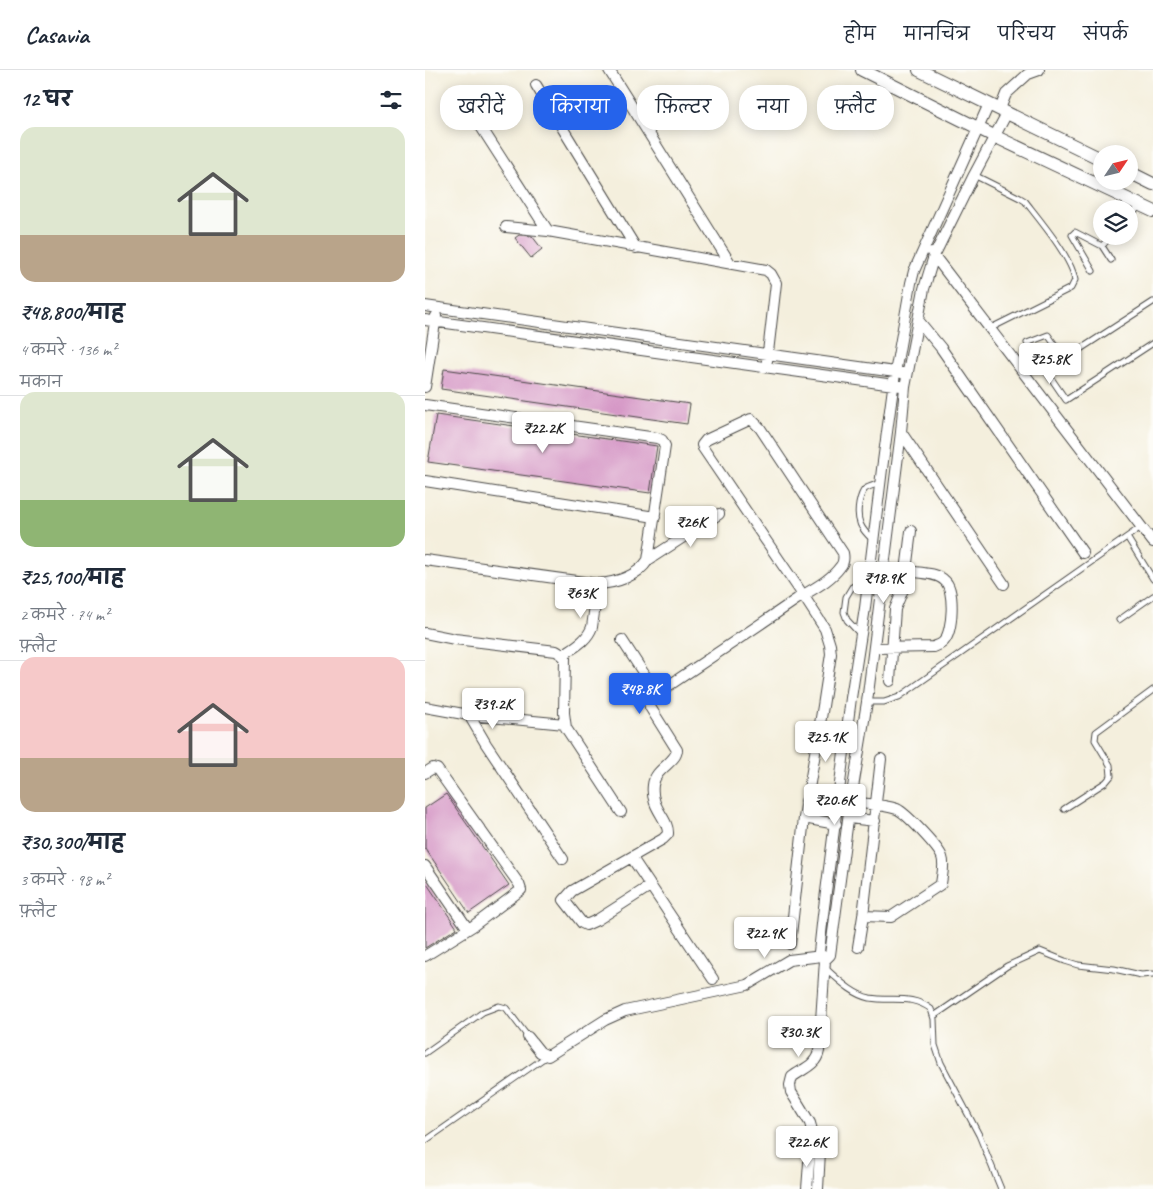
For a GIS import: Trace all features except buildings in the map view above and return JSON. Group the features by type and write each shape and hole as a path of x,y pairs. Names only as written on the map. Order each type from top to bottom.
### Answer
{"street":[{"path":"862,70 994,136 1153,211"},
{"path":"919,70 935,74 999,109 1093,155"},
{"path":"819,1189 820,1151 815,1142 810,1123 791,1092 790,1085 791,1077 811,1065 819,1054 824,961 819,952 880,483 900,386 907,374 924,289 934,256 994,136 999,109 1006,94 1028,74 1039,70"},
{"path":"614,72 731,263"},
{"path":"528,1037 540,1052 548,1056 605,1020 625,1011 747,985 789,960 824,961 830,955 867,702 901,432 900,386 895,373 911,284 914,271 978,127 999,109"},
{"path":"483,130 548,232"},
{"path":"564,130 636,248"},
{"path":"1138,176 1153,184"},
{"path":"507,227 548,232 765,270 771,274 777,283 767,367"},
{"path":"926,244 1153,542"},
{"path":"425,306 907,374"},
{"path":"425,387 430,320 437,307"},
{"path":"430,320 900,386"},
{"path":"919,320 941,348 1083,553"},
{"path":"425,405 660,439 665,446 648,560"},
{"path":"650,886 586,925 582,923 564,901 564,898 571,891 663,839 669,832 653,801 653,783 656,774 677,753 672,741 649,704 650,700 657,694 803,595 833,575 841,567 844,557 759,428 753,420 749,419 706,440 703,448 803,595 825,629 831,654 806,801 790,944"},
{"path":"901,432 1004,584"},
{"path":"425,481 655,517"},
{"path":"425,560 598,584 610,584 624,579 643,566 648,560 719,514"},
{"path":"890,681 895,609 904,587 911,531"},
{"path":"874,648 934,646 944,642 949,631 952,593 947,582 939,577 907,571"},
{"path":"563,655 590,633 598,584"},
{"path":"425,633 455,639 557,652 563,655 565,658 565,724 577,746 621,812"},
{"path":"622,640 657,694"},
{"path":"851,698 867,702"},
{"path":"425,707 469,715 565,724"},
{"path":"469,715 486,744 563,859"},
{"path":"857,947 863,916 881,760"},
{"path":"425,773 433,768 437,769 521,888 520,892 468,929 425,956"},
{"path":"806,801 838,806"},
{"path":"851,802 877,804 898,810 910,819 941,854 943,863 941,884 895,916 886,918 863,916"},
{"path":"804,818 836,824"},
{"path":"849,818 875,820"},
{"path":"631,858 713,979"},
{"path":"425,866 468,929"},
{"path":"807,1189 809,1150 815,1142"}],"lane":[{"path":"973,175 1025,201 1070,264 1075,280 1071,288 991,328"},
{"path":"1138,208 1141,205"},
{"path":"1093,271 1072,235 1075,232 1102,246 1111,260"},
{"path":"1153,302 1065,359 1048,334 1027,343 1066,400 1153,343"},
{"path":"873,541 863,530 859,522 859,505 863,490 880,483"},
{"path":"867,702 884,702 899,697 1142,527"},
{"path":"1127,537 1153,579"},
{"path":"861,635 847,620 844,612 846,597 852,587 868,580"},
{"path":"1119,620 1153,596"},
{"path":"1064,808 1105,782 1111,776 1109,765 1095,740 1096,732 1153,690"},
{"path":"934,1016 1007,966 1040,951 1078,964 1114,969 1141,976 1153,974"},
{"path":"824,961 856,993 870,998 898,998 918,1002 931,1009 934,1016 934,1040 941,1063 979,1135 1001,1189"},
{"path":"425,1053 483,1012 499,1006 506,1008 528,1037"},
{"path":"425,1141 548,1056"}]}
